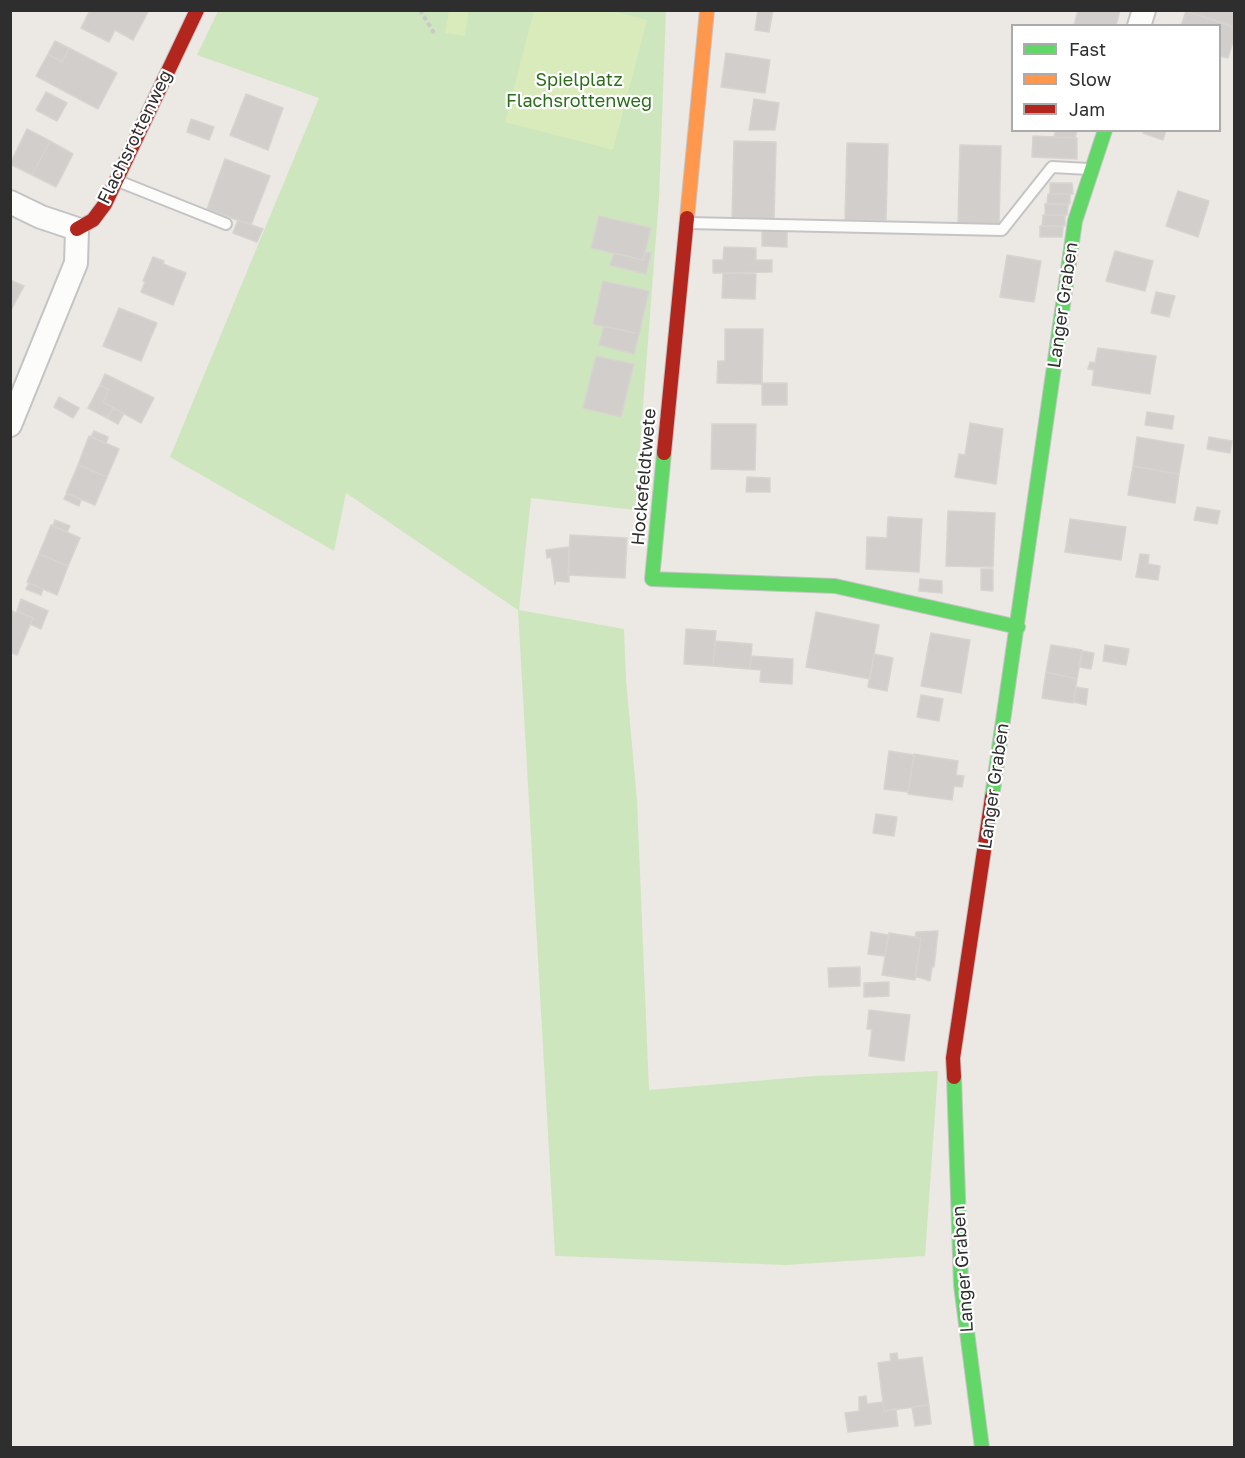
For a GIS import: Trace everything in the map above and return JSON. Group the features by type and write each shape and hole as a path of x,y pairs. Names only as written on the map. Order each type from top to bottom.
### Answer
{"street":[{"name":"Flachsrottenweg","path":"77,229 93,220 105,204 190,36 197,10"},
{"name":"Hockefeldtwete","path":"707,10 652,579 835,586 1018,627"},
{"name":"Langer Graben","path":"982,1448 961,1285 953,1058 1018,627 1075,221 1104,132"},
{"path":"10,202 41,217 77,229 76,263 10,425"}],"lane":[{"path":"686,223 1002,230 1052,167 1092,169"},
{"path":"116,180 226,224"}],"path":[{"path":"420,10 434,33"}],"green space":[{"name":"Spielplatz Flachsrottenweg","path":"218,11 666,11 659,198 635,510 531,498 519,610 624,629 637,800 649,1090 814,1076 938,1071 925,1256 786,1265 555,1256 518,610 346,493 334,551 170,457 319,98 197,55"},
{"path":"449,11 469,11 465,36 445,33"},
{"name":"Spielplatz Flachsrottenweg","path":"534,11 613,11 647,20 613,150 505,122"}],"building":[{"path":"90,10 145,10 148,12 133,40 115,30 109,42 81,28"},
{"path":"758,10 773,10 769,32 755,30"},
{"path":"1078,10 1120,10 1116,24 1074,24"},
{"path":"1234,10 1234,27 1186,11"},
{"path":"1186,11 1234,27 1234,38 1228,58 1221,56 1221,24 1182,24"},
{"path":"55,41 69,48 62,62 48,54"},
{"path":"69,48 117,73 98,109 36,76 48,54 62,62"},
{"path":"726,53 770,60 765,93 721,87"},
{"path":"46,92 67,103 57,121 36,110"},
{"path":"246,94 283,108 268,150 230,135"},
{"path":"754,99 779,103 775,130 749,130"},
{"path":"191,119 214,127 209,140 187,132"},
{"path":"27,129 50,141 32,175 10,164"},
{"path":"1055,132 1076,132 1075,138 1054,137"},
{"path":"1143,132 1165,132 1163,140"},
{"path":"1033,136 1077,138 1077,159 1032,157"},
{"path":"50,141 73,154 56,187 32,175"},
{"path":"734,141 776,142 774,219 732,218"},
{"path":"847,143 888,144 886,220 845,220"},
{"path":"960,145 1001,146 999,224 958,223"},
{"path":"225,159 270,176 251,225 207,209"},
{"path":"1050,183 1072,183 1073,194 1050,194"},
{"path":"1178,191 1209,201 1198,237 1166,226"},
{"path":"1048,194 1070,194 1070,204 1047,204"},
{"path":"1045,204 1068,205 1067,215 1045,215"},
{"path":"1043,215 1065,215 1065,226 1042,226"},
{"path":"599,216 651,228 643,260 591,248"},
{"path":"238,220 263,229 257,242 233,233"},
{"path":"1040,226 1063,227 1062,237 1040,237"},
{"path":"762,230 787,231 787,247 762,246"},
{"path":"724,247 756,248 756,260 772,260 772,272 713,273 713,260 723,260"},
{"path":"1115,251 1153,261 1145,291 1106,281"},
{"path":"645,252 651,253 646,274 610,265 614,253 643,260"},
{"path":"1007,255 1041,261 1034,302 1000,297"},
{"path":"153,257 164,261 163,264 186,273 173,305 141,292"},
{"path":"723,273 756,274 755,299 722,298"},
{"path":"10,280 24,286 10,312"},
{"path":"603,281 649,291 639,334 593,324"},
{"path":"1156,292 1175,296 1169,317 1151,313"},
{"path":"119,308 157,323 141,361 103,346"},
{"path":"604,326 639,334 634,354 599,345"},
{"path":"725,329 763,329 762,384 717,383 718,361 725,361"},
{"path":"1098,348 1156,356 1150,394 1092,385 1094,370 1088,369 1090,362 1095,363"},
{"path":"596,356 634,364 621,417 583,408"},
{"path":"105,374 154,398 141,423 103,402 109,390 100,385"},
{"path":"762,383 787,383 787,405 762,405"},
{"path":"100,385 109,390 103,402 113,408 107,418 88,408"},
{"path":"59,397 79,408 73,418 54,407"},
{"path":"113,408 124,413 118,424 107,418"},
{"path":"1147,412 1174,416 1172,429 1145,425"},
{"path":"970,423 1003,429 996,484 955,477 959,454 965,455"},
{"path":"712,424 756,424 755,470 711,469"},
{"path":"94,431 108,437 106,443 91,437"},
{"path":"89,436 119,449 107,477 78,465"},
{"path":"1137,437 1184,445 1179,474 1133,466"},
{"path":"1209,437 1232,441 1230,453 1207,449"},
{"path":"78,465 107,477 95,505 66,493"},
{"path":"1133,466 1179,474 1175,503 1128,495"},
{"path":"747,477 770,478 770,492 746,492"},
{"path":"67,493 81,500 79,506 64,499"},
{"path":"1197,507 1220,511 1217,524 1194,520"},
{"path":"948,511 995,513 993,567 946,566"},
{"path":"888,517 922,519 919,572 866,569 867,537 887,538"},
{"path":"1070,519 1126,527 1121,560 1065,552"},
{"path":"55,520 70,526 67,532 53,526"},
{"path":"51,525 80,538 68,566 39,554"},
{"path":"570,535 627,538 625,578 568,575"},
{"path":"569,547 569,582 556,581 555,584 551,557 547,558 546,550"},
{"path":"39,554 68,566 57,595 27,582"},
{"path":"1140,554 1149,555 1148,564 1160,566 1158,580 1136,577"},
{"path":"981,569 993,569 993,591 981,590"},
{"path":"920,579 942,581 942,593 919,591"},
{"path":"29,583 43,589 41,595 26,589"},
{"path":"21,599 48,611 41,629 30,624 33,618 17,611"},
{"path":"10,610 33,618 17,655 10,652"},
{"path":"816,612 879,625 870,679 806,667"},
{"path":"686,629 716,631 713,666 684,664"},
{"path":"931,633 970,640 961,693 921,686"},
{"path":"715,641 752,644 750,669 713,666"},
{"path":"1051,645 1082,650 1077,679 1046,672"},
{"path":"1105,645 1129,649 1126,665 1103,661"},
{"path":"1082,651 1094,653 1091,669 1080,667"},
{"path":"874,654 893,658 887,691 868,687"},
{"path":"751,656 793,659 792,684 760,682 761,670 750,669"},
{"path":"1046,672 1077,679 1073,703 1042,698"},
{"path":"1076,687 1088,689 1086,705 1074,702"},
{"path":"921,695 943,699 939,721 917,717"},
{"path":"889,751 914,755 908,792 884,789"},
{"path":"914,754 958,761 956,775 964,776 962,787 954,786 952,800 908,794"},
{"path":"876,814 897,817 894,836 873,833"},
{"path":"938,931 930,981 915,976 921,938 915,937 916,932"},
{"path":"871,932 888,935 885,956 868,954"},
{"path":"889,933 921,938 915,980 882,975"},
{"path":"860,967 860,986 829,987 828,968"},
{"path":"889,982 889,996 864,997 864,983"},
{"path":"869,1010 910,1015 904,1061 869,1056 872,1029 867,1029"},
{"path":"897,1353 898,1360 922,1357 929,1405 884,1411 878,1363 891,1361 890,1354"},
{"path":"866,1396 867,1404 883,1402 884,1411 896,1409 898,1426 848,1432 845,1413 859,1411 859,1397"},
{"path":"929,1405 931,1424 915,1426 912,1407"}],"traffic: fast":[{"path":"992,797 1075,221 1104,132"},
{"path":"664,453 652,579 835,586 1018,627"},
{"path":"954,1077 961,1285 982,1448"}],"traffic: slow":[{"path":"687,218 707,10"}],"traffic: jam":[{"path":"77,229 93,220 105,204 197,10"},
{"path":"664,453 687,218"},
{"path":"954,1077 953,1058 992,797"}]}
